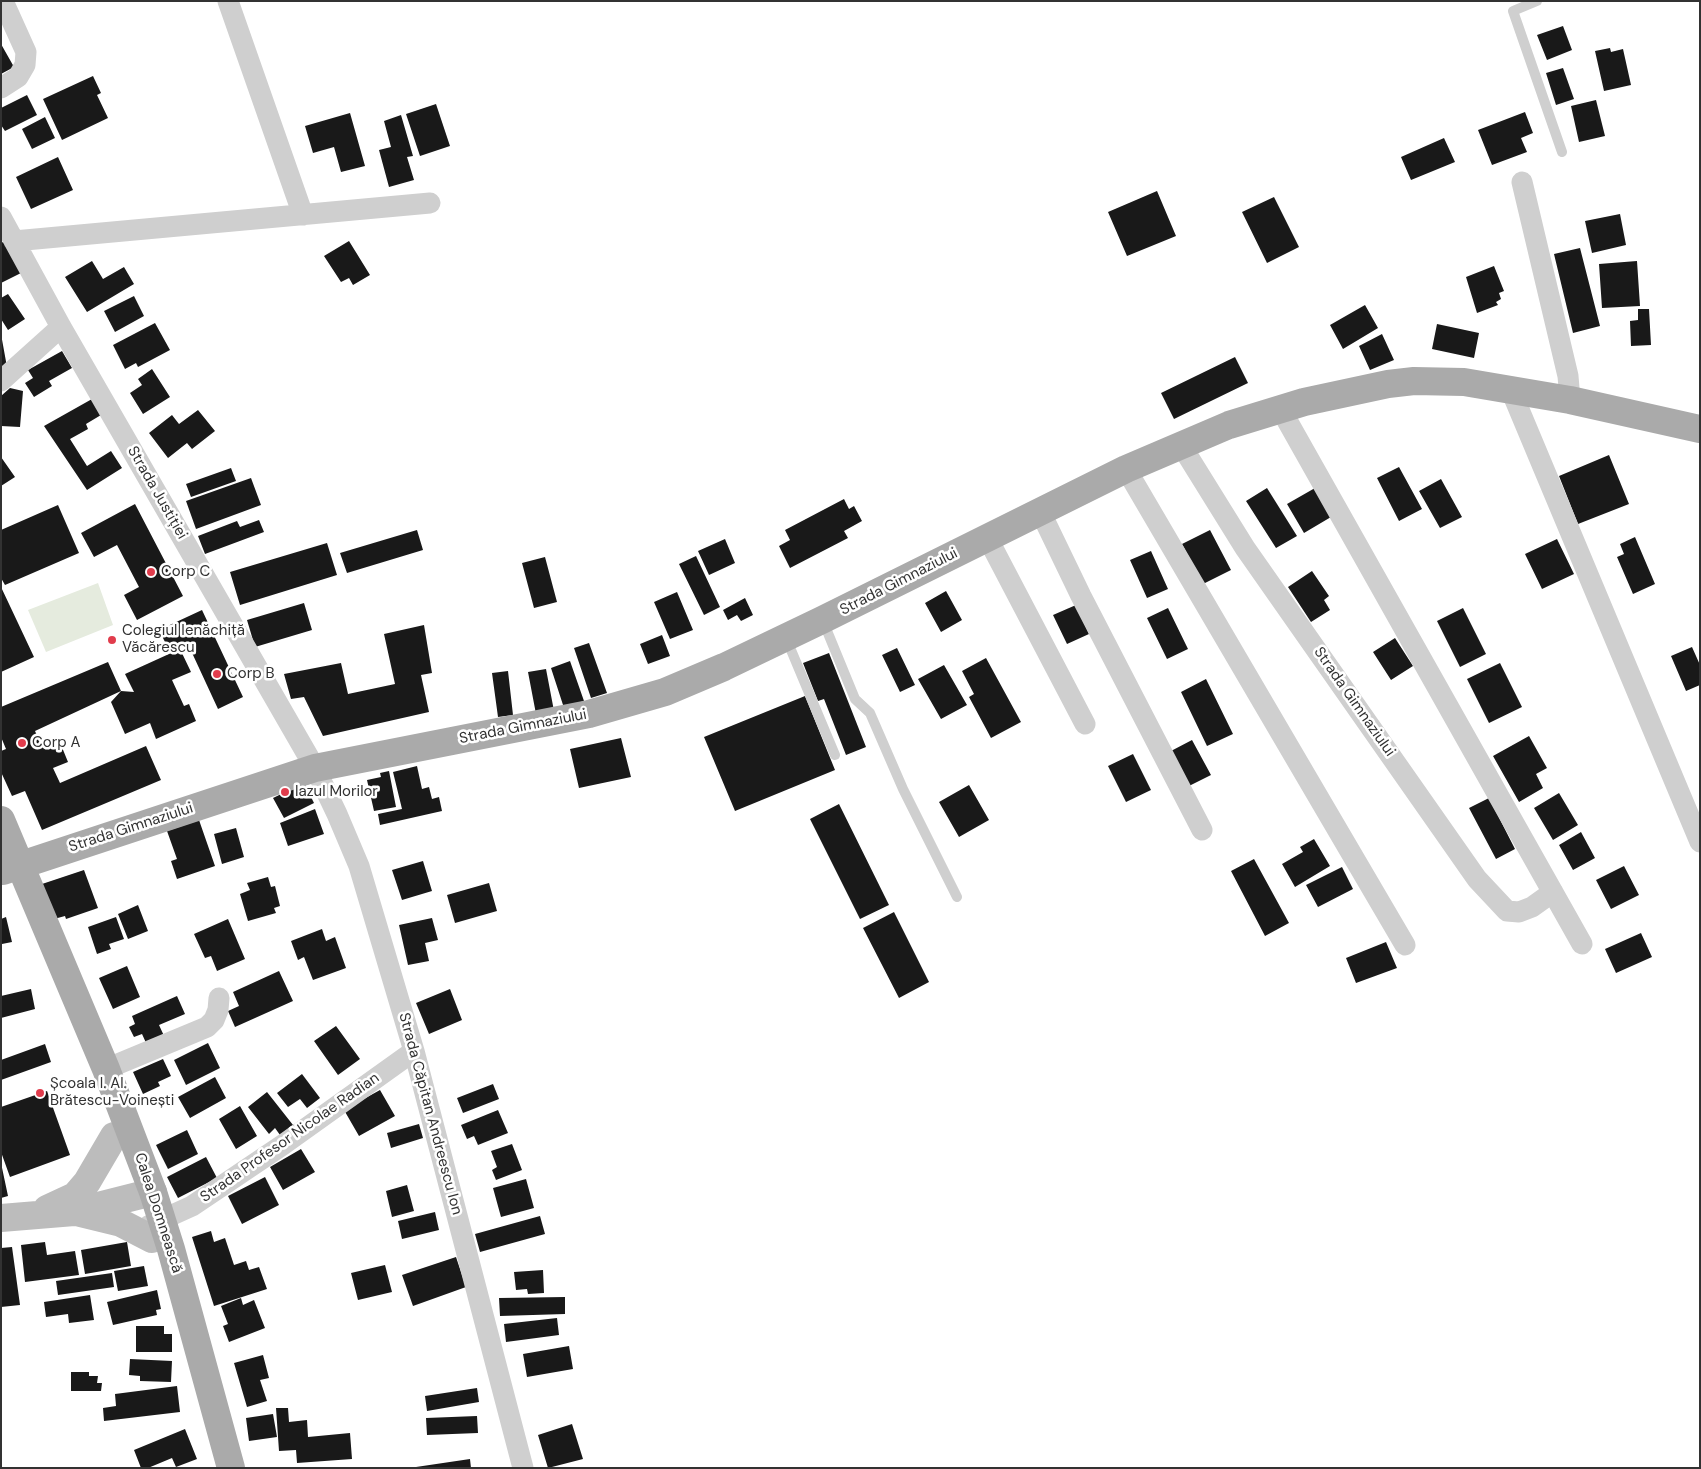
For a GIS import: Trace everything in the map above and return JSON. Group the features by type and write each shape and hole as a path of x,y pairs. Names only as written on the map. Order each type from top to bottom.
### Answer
{"main road":[{"name":"Strada Gimnaziului","path":"15,865 314,768 626,704 707,674 786,638 1126,469 1229,425 1280,408 1371,387 1414,381 1464,382 1510,388 1700,429"},
{"path":"1,820 15,865"},
{"name":"Calea Domnească","path":"15,865 63,966 98,1072"},
{"name":"Calea Domnească","path":"15,865 146,1195 215,1468"},
{"path":"98,1072 114,1136 146,1195"},
{"name":"Calea Domnească","path":"155,1235 231,1468"}],"street":[{"path":"1,88 18,77 25,66 26,52 3,1"},
{"path":"228,1 303,215"},
{"path":"1522,182 1568,376 1570,400"},
{"path":"14,241 430,203"},
{"name":"Strada Justiției","path":"2,218 61,327 314,768"},
{"path":"1,380 61,327"},
{"path":"1510,388 1700,842"},
{"path":"1280,408 1582,944"},
{"name":"Strada Gimnaziului","path":"1180,445 1245,548 1483,887 1507,911 1519,912 1532,907 1553,892"},
{"path":"1126,469 1405,945"},
{"path":"1040,511 1085,604 1202,830"},
{"path":"987,537 1085,724"},
{"name":"Strada Căpitan Andreescu Ion","path":"314,768 337,814 359,866 414,1051 523,1468"},
{"path":"98,1072 207,1027 214,1020 218,1010 219,998"},
{"name":"Strada Profesor Nicolae Radian","path":"155,1235 192,1206 414,1051"},
{"path":"34,1215 75,1196 87,1182 114,1136"},
{"path":"1,1218 74,1212 146,1195"},
{"path":"74,1212 121,1223 155,1235"}],"lane":[{"path":"1537,1 1513,11 1562,152"},
{"path":"822,620 855,700 870,713 903,789 957,897"},
{"path":"786,638 835,754"}],"shaded area":[{"path":"98,583 113,625 46,652 28,610"}],"building":[{"path":"1563,26 1572,50 1547,60 1537,35"},
{"path":"1,44 14,67 1,74"},
{"path":"1610,48 1611,52 1623,49 1631,85 1604,91 1595,51"},
{"path":"1563,68 1574,99 1556,105 1546,73"},
{"path":"93,76 101,93 97,95 108,118 62,140 43,99"},
{"path":"27,95 37,115 5,131 1,125 1,108"},
{"path":"1596,100 1605,136 1579,142 1571,106"},
{"path":"436,104 450,146 420,156 406,114"},
{"path":"1525,112 1533,133 1521,138 1527,152 1492,165 1478,130"},
{"path":"350,113 365,166 341,172 334,147 313,153 305,126"},
{"path":"401,115 413,156 407,157 414,180 389,187 379,150 391,147 384,121"},
{"path":"45,117 55,138 32,149 22,129"},
{"path":"1444,138 1455,162 1411,180 1401,157"},
{"path":"58,157 73,190 31,209 16,177"},
{"path":"1157,191 1176,236 1127,256 1108,212"},
{"path":"1274,197 1299,247 1267,263 1242,212"},
{"path":"1620,214 1626,245 1592,253 1585,221"},
{"path":"5,241 21,273 1,283 1,243"},
{"path":"349,241 370,275 353,285 349,278 341,282 324,256"},
{"path":"1580,248 1600,326 1573,333 1554,254"},
{"path":"92,261 103,279 124,267 134,284 87,312 65,277"},
{"path":"1637,261 1640,306 1602,308 1599,264"},
{"path":"1494,266 1504,291 1499,293 1501,299 1496,302 1498,305 1477,313 1466,277"},
{"path":"8,294 25,319 8,330 1,319 1,298"},
{"path":"134,296 144,316 115,332 104,311"},
{"path":"1365,305 1378,328 1343,349 1330,325"},
{"path":"1638,309 1649,309 1651,345 1631,346 1630,321 1638,320"},
{"path":"155,323 170,350 138,367 136,363 125,369 113,345"},
{"path":"1437,324 1479,333 1474,358 1432,349"},
{"path":"1,334 7,367 1,369"},
{"path":"1382,334 1394,360 1370,370 1359,346"},
{"path":"62,351 72,368 49,381 52,386 34,397 25,383 33,378 28,370"},
{"path":"1235,357 1248,383 1174,419 1161,393"},
{"path":"152,369 170,397 143,414 130,393 142,385 138,379"},
{"path":"10,388 23,391 20,427 1,426 1,396"},
{"path":"92,399 101,415 86,424 88,429 70,439 87,466 111,451 122,468 87,490 44,426"},
{"path":"198,410 215,431 192,449 187,443 168,458 149,433 172,415 179,424"},
{"path":"1609,455 1629,504 1578,524 1559,476"},
{"path":"1,457 15,477 1,486"},
{"path":"1399,467 1422,509 1399,521 1377,478"},
{"path":"231,468 236,481 191,497 186,484"},
{"path":"251,478 261,505 196,529 186,501"},
{"path":"1441,479 1462,517 1440,528 1419,491"},
{"path":"1267,488 1297,536 1276,548 1246,501"},
{"path":"1315,488 1331,517 1304,533 1287,504"},
{"path":"844,499 849,509 854,506 862,521 844,531 848,538 790,568 779,546 790,540 785,530"},
{"name":"Corp C","path":"135,504 183,596 137,620 124,595 139,587 117,545 94,557 81,533"},
{"path":"58,505 79,553 5,585 1,578 1,530"},
{"path":"259,520 264,532 205,554 198,536 237,521 240,527"},
{"path":"417,530 423,550 347,573 340,553"},
{"path":"1210,530 1231,570 1203,584 1182,544"},
{"path":"1635,537 1655,584 1633,594 1617,557 1624,554 1620,544"},
{"path":"725,539 735,563 709,575 698,551"},
{"path":"1557,539 1574,574 1542,589 1525,554"},
{"path":"327,543 337,575 240,605 230,572"},
{"path":"1151,551 1168,589 1147,598 1130,560"},
{"path":"696,556 720,607 704,615 679,564"},
{"path":"545,557 557,602 534,608 522,563"},
{"path":"1312,571 1329,596 1324,600 1330,610 1311,622 1288,587"},
{"path":"1,587 34,657 1,672"},
{"path":"946,591 962,620 941,632 925,603"},
{"path":"677,592 693,630 670,639 654,602"},
{"path":"745,598 753,615 741,621 737,615 728,620 723,610"},
{"path":"304,603 312,630 255,647 247,620"},
{"path":"1076,605 1089,634 1067,644 1053,615"},
{"path":"1168,608 1188,649 1167,659 1147,618"},
{"path":"1463,608 1486,654 1460,667 1437,621"},
{"name":"Corp B","path":"202,610 243,697 218,709 187,642 169,650 159,630"},
{"path":"424,625 432,673 421,675 429,712 323,736 304,697 291,699 284,674 341,663 348,694 395,684 384,634"},
{"path":"662,635 670,656 648,664 640,644"},
{"path":"1395,638 1413,666 1391,680 1373,652"},
{"path":"589,643 607,693 591,698 574,648"},
{"path":"1692,647 1700,665 1700,685 1686,691 1671,656"},
{"path":"897,648 915,685 900,692 882,655"},
{"name":"Corp A","path":"180,649 191,672 172,680 184,706 189,704 196,721 156,739 150,723 125,734 111,702 121,691 134,692 125,674"},
{"path":"829,653 866,747 846,755 824,699 818,701 803,663"},
{"path":"986,658 1021,722 991,738 969,697 974,694 962,671"},
{"path":"570,661 584,701 564,708 551,668"},
{"name":"Corp A","path":"108,662 121,691 35,731 42,747 59,740 68,762 53,768 60,783 146,746 161,780 42,830 25,791 12,796 1,772 1,751 6,749 1,737 1,707"},
{"path":"1500,663 1522,707 1489,723 1467,679"},
{"path":"944,665 967,705 941,719 918,679"},
{"path":"546,669 554,711 536,714 528,672"},
{"path":"508,671 513,715 498,717 492,673"},
{"path":"1206,679 1233,734 1207,746 1181,692"},
{"path":"805,696 835,770 735,811 704,737"},
{"path":"1529,736 1547,768 1536,774 1543,788 1519,802 1493,756"},
{"path":"621,738 631,777 579,788 570,749"},
{"path":"1192,740 1211,775 1189,786 1171,751"},
{"path":"1133,754 1151,790 1126,802 1108,766"},
{"path":"417,766 422,789 429,787 432,799 439,797 442,811 380,825 378,814 402,809 393,772"},
{"path":"389,771 396,807 374,811 367,780 381,777 380,773"},
{"path":"304,783 314,803 284,818 273,798"},
{"path":"969,785 989,820 959,837 939,802"},
{"path":"1559,793 1578,825 1553,840 1534,808"},
{"path":"1489,798 1515,849 1496,859 1469,808"},
{"path":"839,804 889,905 860,919 810,819"},
{"path":"315,809 324,834 288,846 280,823"},
{"path":"199,820 215,866 177,879 171,861 177,859 167,831"},
{"path":"236,828 244,857 222,864 214,834"},
{"path":"1581,832 1595,858 1573,870 1559,845"},
{"path":"1314,839 1330,866 1295,887 1282,864 1303,852 1300,847"},
{"path":"1254,859 1289,923 1265,936 1231,871"},
{"path":"423,861 432,891 402,900 392,870"},
{"path":"1624,866 1639,895 1611,909 1596,880"},
{"path":"1342,867 1353,889 1318,907 1306,885"},
{"path":"84,870 98,908 66,919 65,916 54,919 42,884"},
{"path":"268,877 271,887 275,886 280,906 274,908 276,913 248,921 240,894 250,890 247,883"},
{"path":"489,883 497,911 455,923 447,895"},
{"path":"138,905 148,931 128,939 118,914"},
{"path":"894,912 929,982 899,998 863,928"},
{"path":"6,917 12,942 2,944 1,919"},
{"path":"116,917 124,939 109,944 111,949 97,954 88,927"},
{"path":"432,918 438,940 425,943 429,961 408,965 399,925"},
{"path":"228,919 245,959 217,971 211,956 205,958 194,934"},
{"path":"322,929 326,941 335,937 346,968 313,980 304,957 298,960 291,941"},
{"path":"1641,933 1652,957 1616,973 1605,949"},
{"path":"1386,942 1397,968 1356,983 1346,958"},
{"path":"127,966 140,997 113,1009 99,978"},
{"path":"279,971 293,1001 235,1027 228,1011 239,1006 233,992"},
{"path":"31,989 35,1009 1,1018 1,996"},
{"path":"450,989 462,1020 429,1034 416,1003"},
{"path":"177,996 185,1014 159,1025 165,1038 147,1045 142,1034 134,1037 129,1027 135,1024 132,1016"},
{"path":"336,1026 360,1059 338,1075 314,1041"},
{"path":"208,1043 220,1068 186,1085 174,1060"},
{"path":"45,1044 51,1062 1,1080 1,1060"},
{"path":"163,1059 171,1076 158,1082 160,1086 143,1094 133,1072"},
{"path":"302,1074 320,1098 307,1108 300,1099 288,1107 277,1093"},
{"path":"215,1077 226,1098 190,1118 178,1097"},
{"path":"493,1084 499,1099 463,1113 457,1098"},
{"path":"380,1090 395,1116 359,1136 344,1110"},
{"path":"47,1091 70,1155 10,1177 1,1152 1,1107"},
{"path":"267,1092 293,1125 280,1135 275,1128 269,1134 248,1107"},
{"path":"240,1106 257,1136 236,1149 219,1119"},
{"path":"498,1110 508,1133 478,1145 474,1136 467,1139 461,1125"},
{"path":"419,1124 423,1138 391,1148 387,1133"},
{"path":"187,1130 198,1154 168,1169 156,1145"},
{"path":"512,1144 522,1170 496,1180 492,1170 497,1167 491,1151"},
{"path":"301,1149 315,1172 283,1190 270,1167"},
{"path":"206,1157 217,1178 178,1198 167,1177"},
{"path":"1,1163 8,1196 1,1198"},
{"path":"265,1177 279,1205 242,1224 228,1196"},
{"path":"526,1179 534,1208 501,1217 493,1188"},
{"path":"407,1185 414,1211 392,1217 386,1191"},
{"path":"435,1212 439,1230 402,1239 398,1221"},
{"path":"540,1216 545,1234 480,1252 475,1234"},
{"path":"211,1231 214,1242 225,1238 234,1265 246,1261 249,1270 259,1267 267,1289 214,1306 192,1237"},
{"path":"45,1242 47,1255 75,1251 79,1275 25,1282 21,1245"},
{"path":"127,1242 131,1266 85,1274 81,1250"},
{"path":"12,1247 20,1305 1,1307 1,1248"},
{"path":"456,1257 466,1287 413,1306 402,1275"},
{"path":"385,1265 392,1292 358,1300 351,1273"},
{"path":"144,1266 148,1286 118,1291 114,1271"},
{"path":"543,1270 544,1293 528,1294 527,1289 516,1290 514,1272"},
{"path":"112,1273 114,1287 58,1295 56,1281"},
{"path":"157,1290 161,1309 156,1310 157,1315 113,1325 107,1302"},
{"path":"90,1295 94,1320 69,1323 68,1314 46,1317 44,1302"},
{"path":"565,1297 565,1314 500,1316 499,1298"},
{"path":"241,1298 243,1305 254,1300 265,1328 229,1342 223,1326 228,1324 221,1306"},
{"path":"557,1318 559,1335 506,1342 504,1324"},
{"path":"136,1326 164,1326 164,1334 172,1334 172,1352 136,1352"},
{"path":"569,1346 573,1369 527,1377 523,1354"},
{"path":"263,1355 269,1378 260,1380 267,1401 247,1407 234,1363"},
{"path":"130,1359 172,1361 171,1382 140,1381 140,1376 129,1375"},
{"path":"71,1372 89,1372 89,1376 98,1376 97,1383 102,1383 101,1391 71,1391"},
{"path":"177,1386 180,1412 104,1421 103,1408 116,1406 115,1394"},
{"path":"477,1388 479,1402 427,1411 425,1396"},
{"path":"276,1408 288,1408 289,1422 307,1420 308,1437 350,1433 352,1459 297,1463 296,1450 279,1451"},
{"path":"273,1414 277,1437 249,1441 246,1418"},
{"path":"477,1416 478,1433 427,1435 426,1418"},
{"path":"572,1424 583,1459 548,1468 538,1435"},
{"path":"185,1429 197,1459 176,1467 172,1458 148,1468 141,1468 134,1450"},
{"path":"470,1459 471,1468 416,1468 416,1467"}],"place":[{"name":"Corp C","path":"151,572"},
{"name":"Colegiul Ienăchiță Văcărescu","path":"112,640"},
{"name":"Corp B","path":"217,674"},
{"name":"Corp A","path":"22,743"},
{"name":"Iazul Morilor","path":"285,792"},
{"name":"Școala I. Al. Brătescu-Voinești","path":"40,1093"}]}
